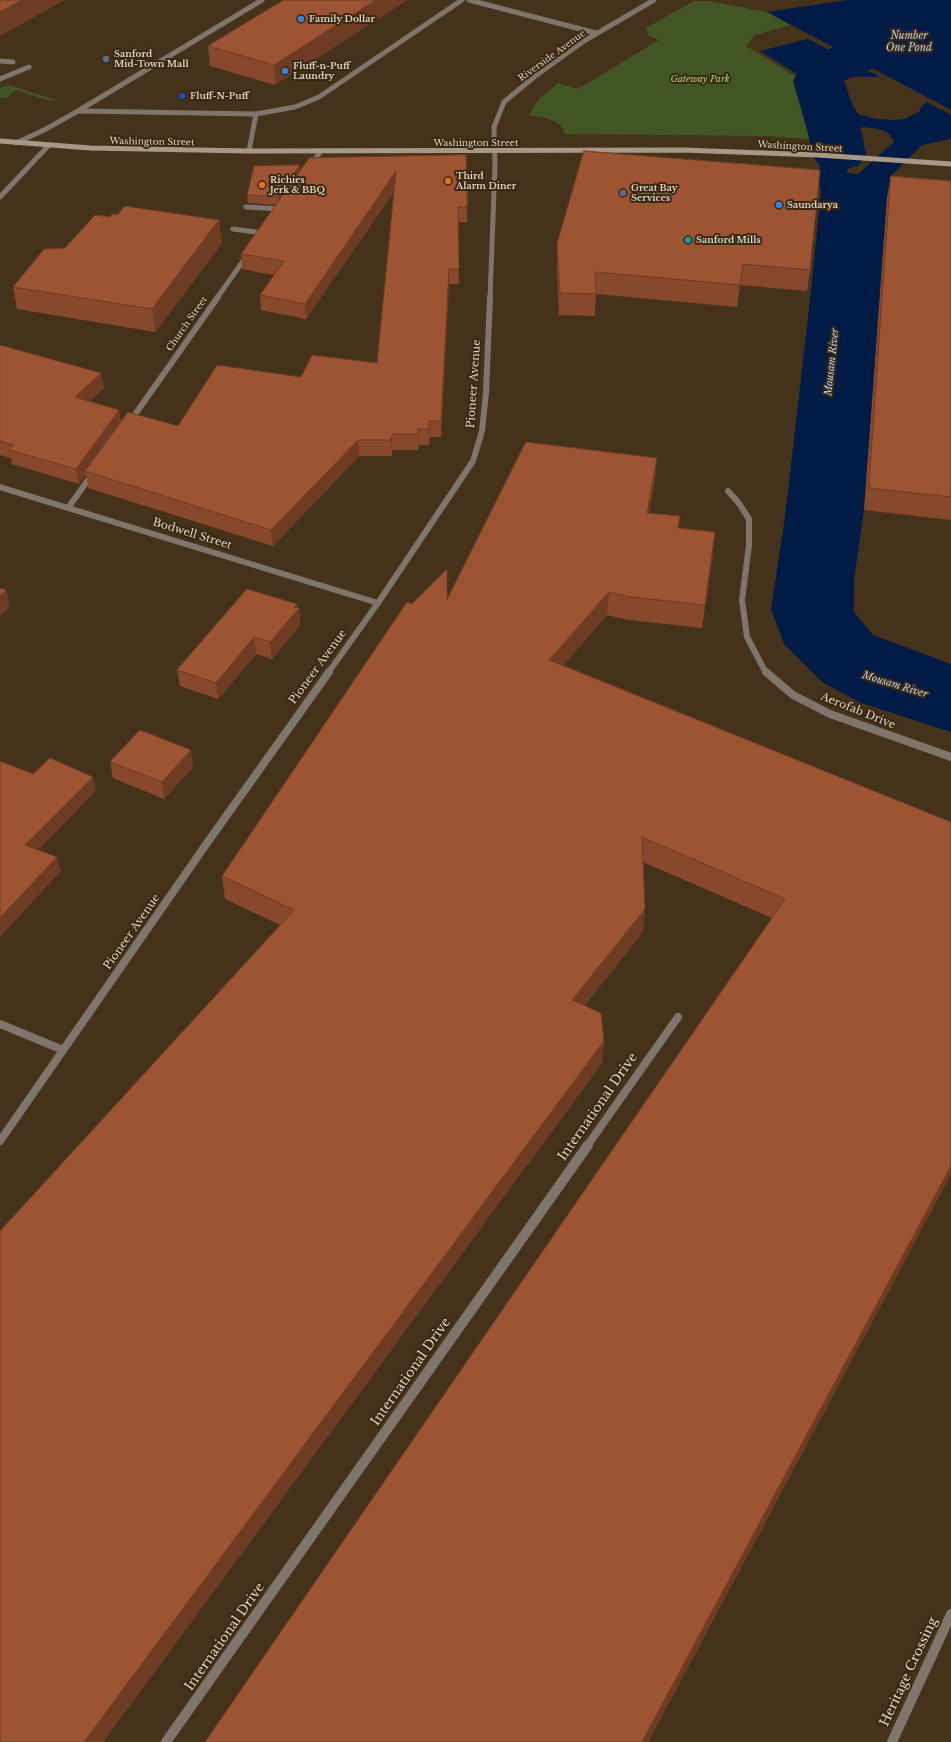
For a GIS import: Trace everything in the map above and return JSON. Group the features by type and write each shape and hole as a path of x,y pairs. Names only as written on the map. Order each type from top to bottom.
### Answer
{"street":[{"path":"16,143 46,129 78,111 262,0"},
{"path":"78,111 256,114 295,106 318,97 462,0"},
{"path":"469,0 596,33"},
{"name":"Riverside Avenue","path":"495,151 494,127 504,102 534,78 596,33 654,0"},
{"path":"0,61 13,62"},
{"path":"0,79 29,67"},
{"path":"249,151 256,114"},
{"name":"Washington Street","path":"0,141 48,146 132,150 683,150 818,155 951,164"},
{"path":"0,197 48,146"},
{"path":"305,173 321,151"},
{"name":"Pioneer Avenue","path":"0,1141 207,842 378,603 473,461 482,431 488,356 495,151"},
{"path":"246,206 278,212 284,203"},
{"path":"233,229 264,231 259,239"},
{"name":"Church Street","path":"123,430 250,251"},
{"path":"68,508 96,469"},
{"name":"Bodwell Street","path":"0,487 378,603"},
{"name":"Aerofab Drive","path":"728,491 746,512 749,519 749,545 742,600 747,637 767,674 793,695 830,714 951,757"},
{"name":"International Drive","path":"166,1742 678,1017"},
{"path":"0,1024 63,1050"},
{"name":"Heritage Crossing","path":"892,1742 951,1614"}],"green space":[{"name":"Gateway Park","path":"694,1 708,1 767,12 790,25 755,35 746,46 812,87 819,120 820,140 764,136 565,134 560,125 556,122 529,115 539,99 558,83 578,89 659,40 649,36 646,28"},
{"path":"7,85 62,102 47,100 16,90 6,98 0,98 0,89"}],"water":[{"name":"Number One Pond","path":"847,0 951,0 951,110 767,12"},
{"path":"808,39 880,77 853,77 838,82 837,86 848,97 858,114 877,119 904,119 919,112 922,106 927,102 951,115 951,139 922,145 890,177 864,510 854,580 854,612 873,635 951,664 951,732 861,703 822,682 784,644 771,609 785,517 811,291 821,192 818,173 828,140 816,86 760,51","holes":["863,127 882,130 889,134 894,142 858,174 847,173 851,132"]}],"building":[{"path":"0,0 22,0 0,12"},
{"path":"284,0 376,0 274,65 208,46"},
{"name":"Sanford Mills","path":"584,151 820,170 810,270 743,264 740,285 595,272 596,294 560,293 557,244"},
{"path":"466,155 468,191 467,207 458,207 459,269 449,269 441,421 429,421 429,429 418,429 418,434 392,434 391,440 358,440 271,530 85,471 128,412 178,426 217,365 301,377 312,355 377,363 396,171 305,304 260,295 284,261 241,254 309,158"},
{"path":"300,165 277,197 247,195 254,166"},
{"path":"891,176 951,181 951,497 869,488"},
{"path":"125,206 219,220 152,309 13,287 44,249 65,248 95,215 110,217 112,214 117,215"},
{"path":"0,345 101,373 75,397 119,410 76,469 9,450 14,445 0,441"},
{"path":"526,442 657,458 647,513 680,516 678,528 715,532 705,605 631,597 609,592 549,660 951,822 951,1166 642,1742 205,1742 785,899 642,837 645,909 572,1000 601,1013 604,1041 84,1742 0,1742 0,1231 294,910 222,876 407,602 412,604 447,569 447,599"},
{"path":"0,588 6,590 0,596"},
{"path":"247,589 297,604 294,607 299,608 270,642 254,637 216,683 177,670"},
{"path":"140,730 191,750 162,782 110,762"},
{"path":"50,758 93,777 25,845 57,857 0,918 0,761 33,774"}],"waterway":[{"name":"Mousam River","path":"839,155 835,133 818,81 821,73 851,58 951,38"}],"place":[{"name":"Family Dollar","path":"301,19"},
{"name":"Sanford Mid-Town Mall","path":"106,59"},
{"name":"Fluff-n-Puff Laundry","path":"285,71"},
{"name":"Fluff-N-Puff","path":"182,96"},
{"name":"Third Alarm Diner","path":"448,181"},
{"name":"Richies Jerk & BBQ","path":"262,185"},
{"name":"Great Bay Services","path":"623,193"},
{"name":"Saundarya","path":"779,205"},
{"name":"Sanford Mills","path":"688,240"}]}
